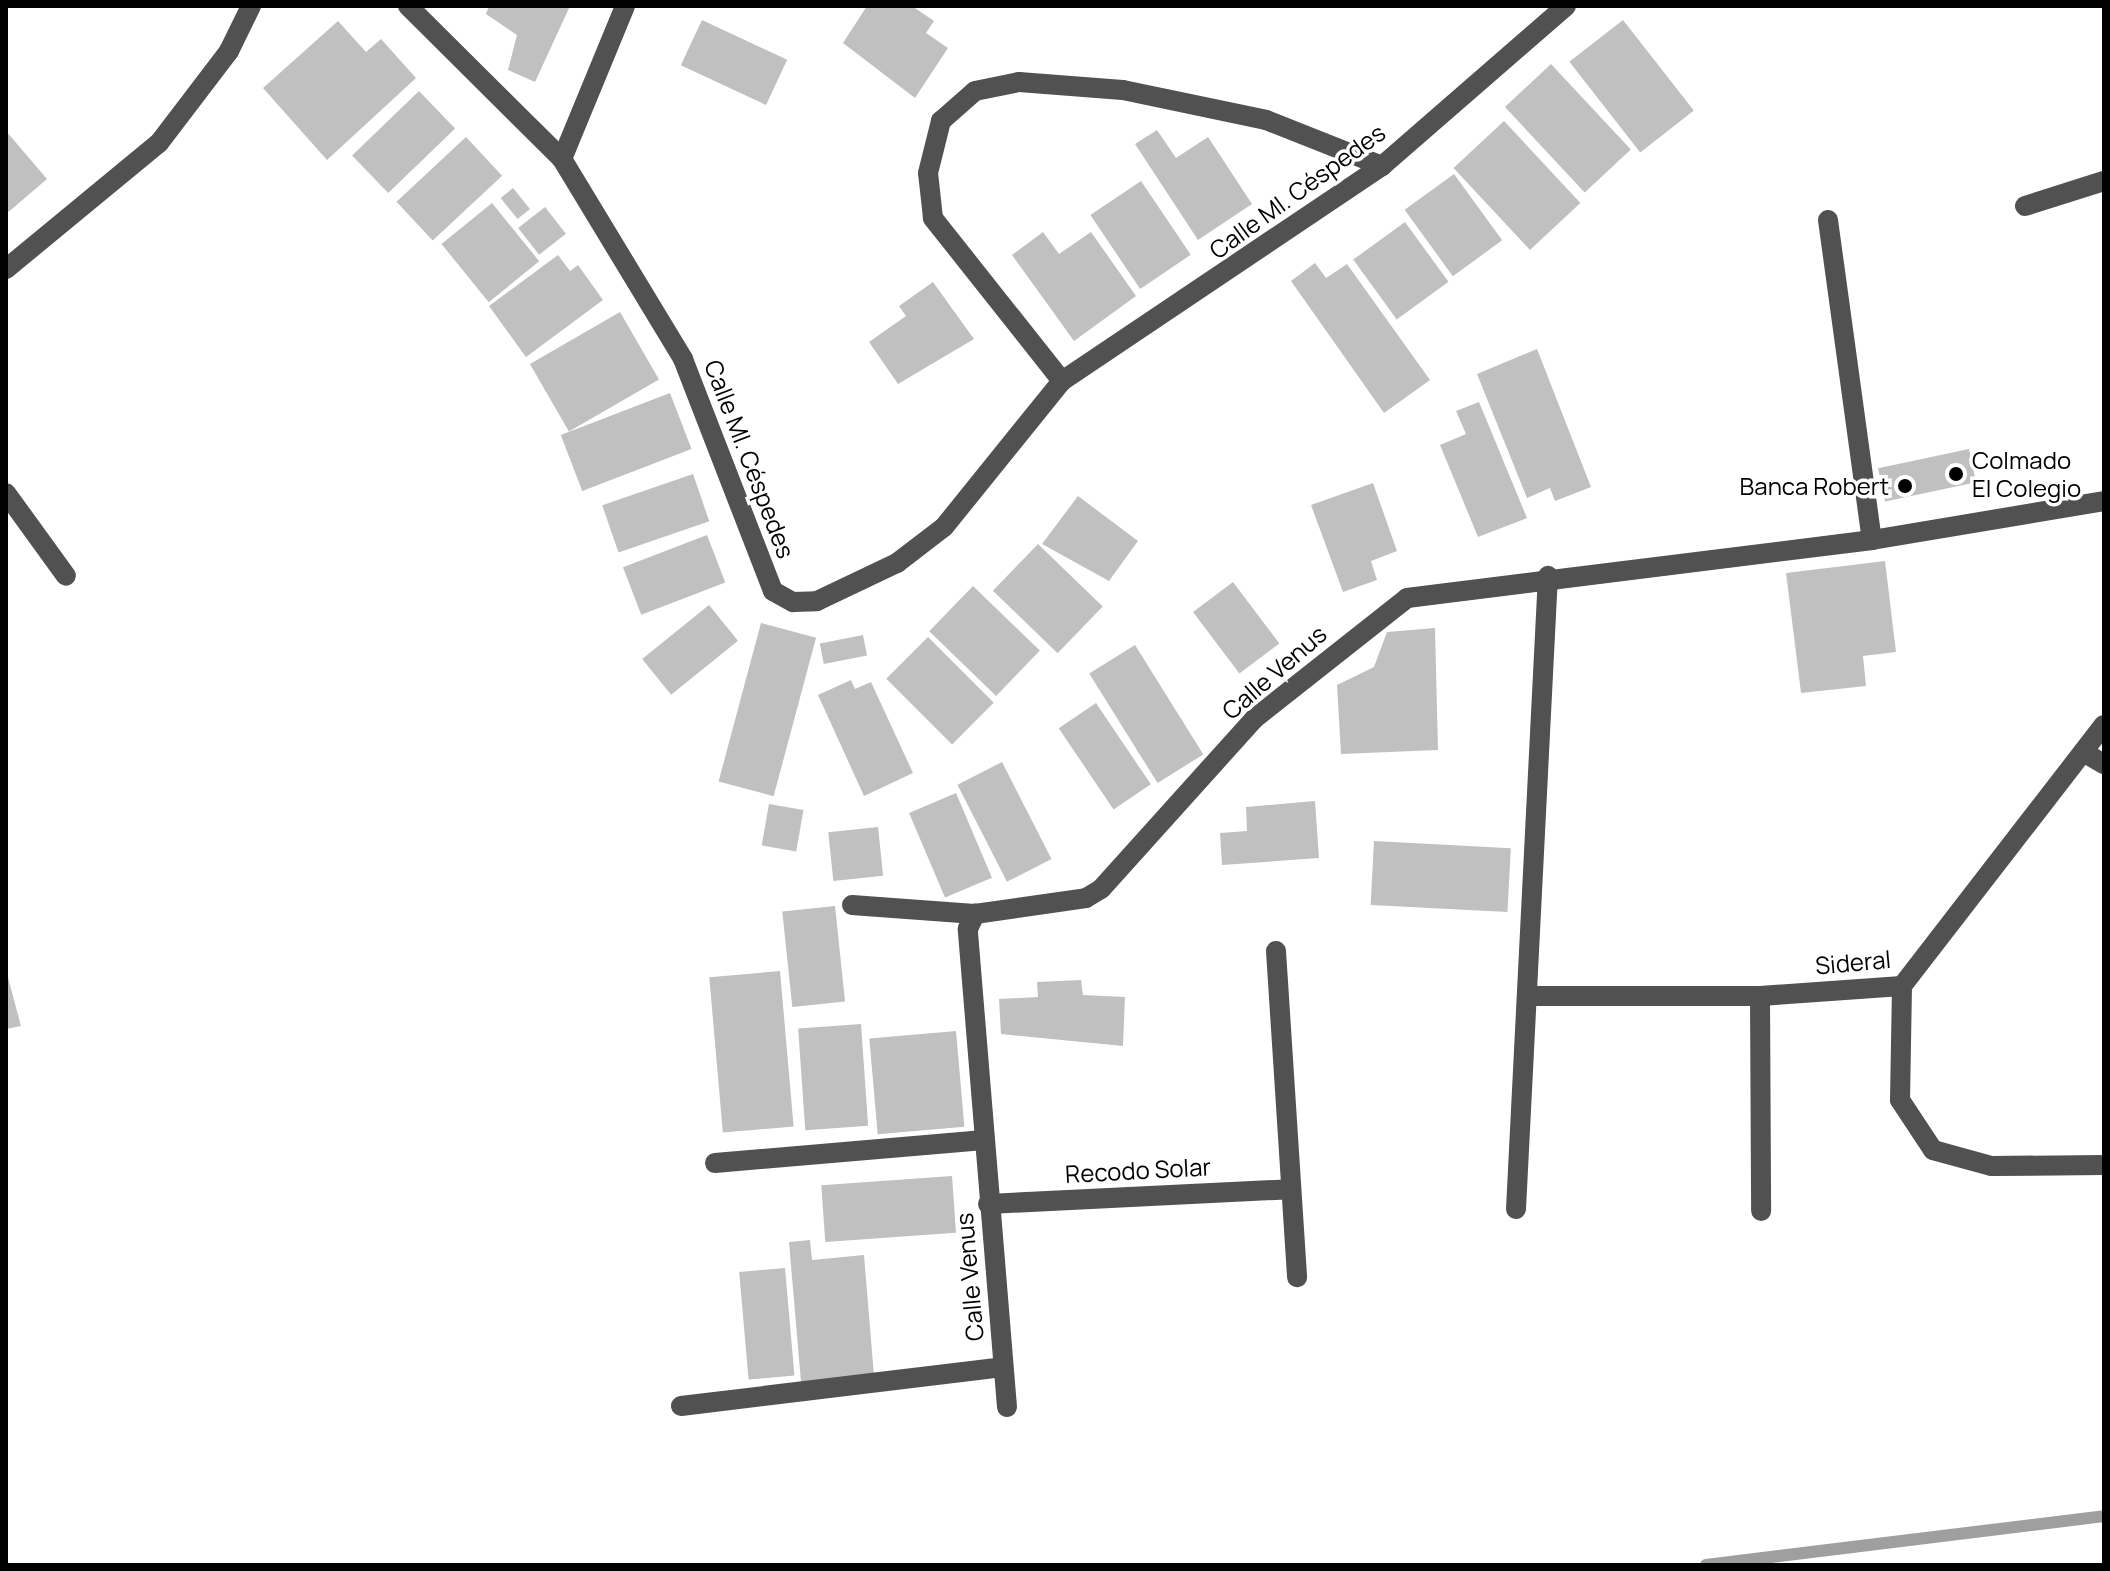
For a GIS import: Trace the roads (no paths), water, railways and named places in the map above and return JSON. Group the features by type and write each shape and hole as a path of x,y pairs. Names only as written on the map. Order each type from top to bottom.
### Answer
{"street":[{"path":"6,269 159,143 229,51 251,6"},
{"name":"Calle Ml. Céspedes","path":"408,6 562,159 683,359 773,591 793,602 817,601 897,563 944,527 1062,381 1382,166 1566,6"},
{"path":"562,159 625,6"},
{"path":"1062,381 933,218 928,173 941,121 975,91 1019,82 1123,90 1266,120 1382,166"},
{"path":"2025,206 2104,181"},
{"path":"1828,220 1872,540"},
{"path":"6,493 66,576"},
{"name":"Calle Venus","path":"1007,1407 988,1204 968,929 975,914 1086,898 1101,889 1254,719 1407,598 1548,576 1872,540 2104,501"},
{"path":"1516,1209 1548,576"},
{"name":"Sideral","path":"1528,996 1760,996 1902,986 2104,725"},
{"path":"2083,752 2104,764"},
{"path":"852,905 975,914"},
{"path":"1276,951 1297,1277"},
{"path":"1902,986 1900,1100 1933,1150 1991,1166 2104,1165"},
{"path":"1760,996 1761,1211"},
{"path":"715,1163 984,1140"},
{"name":"Recodo Solar","path":"988,1204 1291,1189"},
{"path":"681,1406 1003,1367"}],"waterway":[{"path":"1706,1565 2104,1516"}],"place":[{"name":"Colmado El Colegio","path":"1956,474"},
{"name":"Banca Robert","path":"1905,486"}]}
